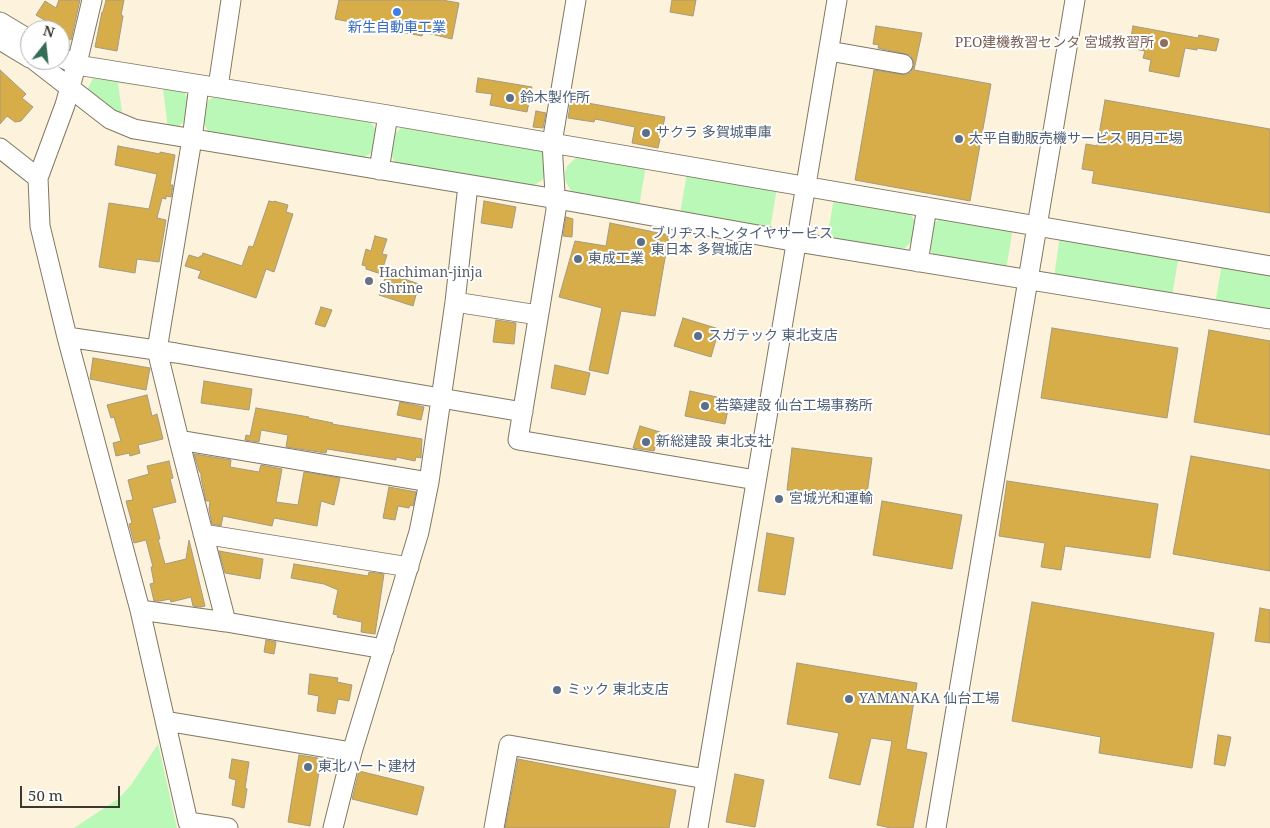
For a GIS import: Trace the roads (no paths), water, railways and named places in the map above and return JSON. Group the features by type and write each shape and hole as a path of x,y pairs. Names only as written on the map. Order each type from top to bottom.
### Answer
{"street":[{"path":"70,56 92,0"},
{"path":"218,87 231,0"},
{"path":"576,0 552,143 557,199 518,440 756,480"},
{"path":"698,828 837,0"},
{"path":"936,828 1075,0"},
{"path":"0,22 20,34"},
{"path":"0,40 20,52"},
{"path":"829,51 903,64"},
{"path":"70,61 199,85 388,115 1270,266"},
{"path":"46,70 110,119 134,129 557,199 797,242 1270,319"},
{"path":"69,70 70,89 38,178 40,226 67,337 140,610 188,822 228,828"},
{"path":"199,85 158,350 178,440 226,622"},
{"path":"379,170 388,115"},
{"path":"0,148 38,178"},
{"path":"333,828 352,752 419,532 429,482 455,302 468,185"},
{"path":"918,262 927,207"},
{"path":"455,302 538,315"},
{"path":"67,337 158,350 523,412"},
{"path":"178,440 429,482"},
{"path":"204,534 409,567"},
{"path":"140,610 226,622 384,649"},
{"path":"165,721 352,752"},
{"path":"494,828 509,745 706,779"}],"place":[{"name":"新生自動車工業","path":"397,12"},
{"name":"PEO建機教習センタ 宮城教習所","path":"1164,43"},
{"name":"鈴木製作所","path":"510,98"},
{"name":"サクラ 多賀城車庫","path":"646,133"},
{"name":"太平自動販売機サービス 明月工場","path":"959,139"},
{"name":"ブリヂストンタイヤサービス 東日本 多賀城店","path":"641,242"},
{"name":"東成工業","path":"578,259"},
{"name":"Hachiman-jinja Shrine","path":"369,281"},
{"name":"スガテック 東北支店","path":"698,336"},
{"name":"若築建設 仙台工場事務所","path":"705,406"},
{"name":"新総建設 東北支社","path":"646,442"},
{"name":"宮城光和運輸","path":"779,499"},
{"name":"ミック 東北支店","path":"557,690"},
{"name":"YAMANAKA 仙台工場","path":"849,699"},
{"name":"東北ハート建材","path":"308,767"}]}
